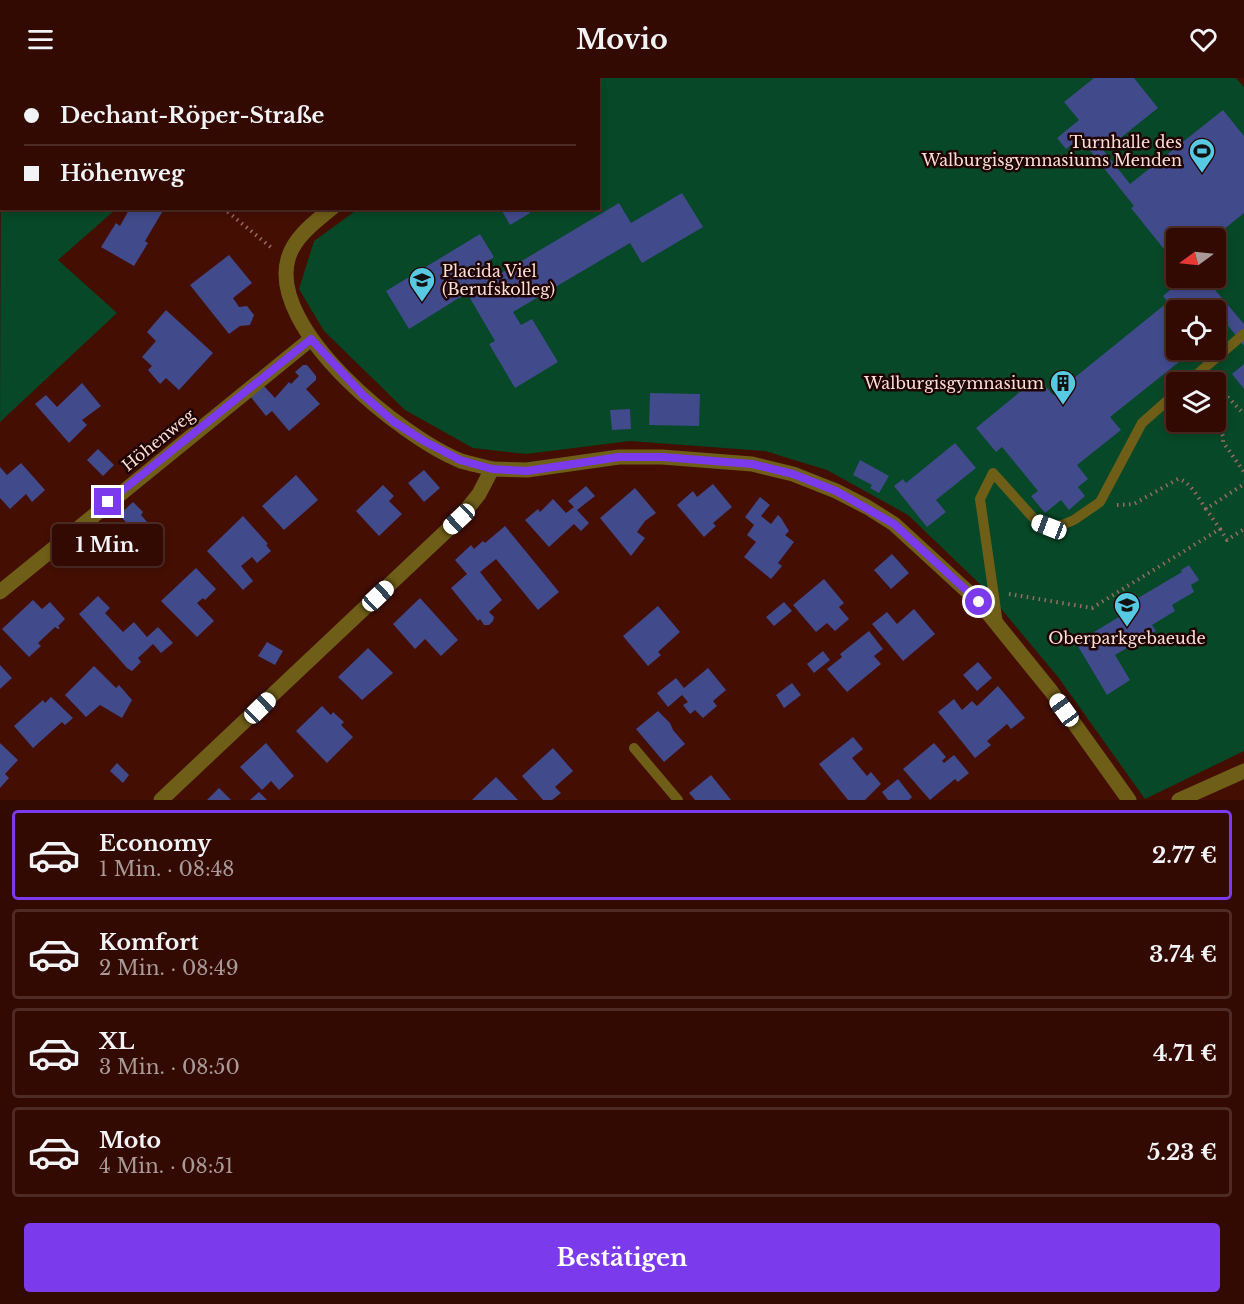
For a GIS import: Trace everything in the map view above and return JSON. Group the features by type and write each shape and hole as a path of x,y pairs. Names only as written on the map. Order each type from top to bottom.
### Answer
{"street":[{"path":"330,210 302,234 292,248 287,261 286,276 290,297 300,322 311,339 363,395 394,422 460,460 492,469 527,471 619,457 662,457 752,464 793,474 836,491 894,524 979,602 1051,691 1130,800"},
{"name":"Höhenweg","path":"0,592 311,339"},
{"path":"161,800 459,519 479,494 492,469"},
{"path":"1179,800 1244,771"}],"lane":[{"path":"1200,372 1244,334"},
{"path":"998,624 980,499 993,473 1037,522 1049,527 1062,525 1074,520 1100,502 1142,423 1166,402"},
{"path":"634,748 678,800"}],"path":[{"path":"225,210 287,261"},
{"path":"1226,395 1244,414"},
{"path":"1221,432 1223,442 1244,472"},
{"path":"1134,504 1178,479 1183,480 1227,540 1244,529"},
{"path":"1206,509 1244,484"},
{"path":"993,591 1092,608 1220,529"}],"green space":[{"path":"600,78 1236,78 1244,87 1244,751 1145,799 1058,677 982,586 908,515 827,470 765,451 630,441 526,454 473,448 405,410 324,331 299,289 314,241 357,210 600,210"},
{"path":"1,210 115,210 58,260 117,313 0,422"}],"building":[{"path":"1094,78 1134,78 1158,108 1104,151 1130,184 1223,110 1244,136 1244,213 1225,228 1166,228 1166,252 1131,208 1134,206 1080,138 1066,149 1057,138 1079,120 1064,102"},
{"name":"Placida Viel (Berufskolleg)","path":"682,193 703,227 642,263 630,243 513,312 521,325 532,319 558,362 515,388 489,344 495,341 467,293 409,329 386,291 480,234 494,257 484,264 493,278 619,203 631,223"},
{"path":"129,210 163,210 145,241 148,243 134,266 101,247 116,223 120,226"},
{"path":"502,210 529,210 530,213 510,225"},
{"path":"229,255 252,283 233,298 239,307 247,306 254,315 250,325 240,326 229,334 190,285"},
{"name":"Walburgisgymnasium","path":"1172,288 1213,288 1224,300 1166,300 1163,296"},
{"name":"Walburgisgymnasium","path":"1226,303 1244,324 1244,346 1226,323"},
{"name":"Walburgisgymnasium","path":"1166,304 1166,360 1181,360 1110,417 1121,430 1077,465 1088,479 1078,487 1085,496 1069,510 1061,500 1045,513 1031,496 1038,491 1002,447 996,452 976,428 1038,377 1053,395"},
{"path":"166,310 213,353 179,390 166,378 160,384 148,370 152,366 142,357 156,341 147,332"},
{"path":"1244,364 1244,389 1232,374"},
{"path":"303,365 307,365 316,376 316,380 306,389 320,404 289,431 272,411 266,416 250,396 263,385 275,398 289,382 291,384 299,376 295,372"},
{"path":"82,383 101,406 82,420 87,425 69,443 35,404 46,395 57,407"},
{"path":"650,393 700,394 699,426 649,425"},
{"path":"630,409 631,429 612,430 610,410"},
{"path":"955,443 976,468 936,500 946,512 927,527 894,486 903,479 906,483"},
{"path":"98,449 114,465 103,476 87,460"},
{"path":"860,460 889,476 879,493 870,488 872,485 853,475"},
{"path":"21,463 45,490 32,502 26,494 10,509 0,498 0,467 7,475"},
{"path":"424,470 440,488 424,502 408,483"},
{"path":"296,475 318,500 284,530 262,506"},
{"path":"713,484 732,507 713,523 716,526 704,537 677,505 693,491 697,497"},
{"path":"383,485 394,496 389,501 402,514 379,536 356,511"},
{"path":"586,486 595,496 577,510 589,523 581,531 574,524 549,547 525,520 538,509 540,512 553,499 566,513 574,507 568,501"},
{"path":"635,488 656,513 645,521 637,532 645,538 631,556 600,518"},
{"path":"760,497 770,505 761,516 771,524 778,515 789,531 785,535 794,542 778,563 782,566 771,579 744,557 756,542 747,535 754,525 745,517"},
{"path":"133,502 143,512 141,515 148,523 137,533 146,542 139,549 136,547 132,551 134,554 125,562 105,541 113,534 110,529 117,524 120,527 126,522 119,515"},
{"path":"243,516 268,544 266,545 271,551 257,563 252,557 241,566 253,581 243,590 207,551"},
{"path":"93,526 105,541 97,547 84,534"},
{"path":"505,526 559,592 538,610 496,559 480,572 502,600 489,612 494,617 493,621 489,625 484,625 480,619 478,621 451,588 467,574 455,560 471,545 474,549 483,541 485,543"},
{"path":"892,554 909,573 891,589 874,570"},
{"name":"Oberparkgebaeude","path":"1189,565 1199,580 1191,585 1194,592 1172,605 1175,611 1152,625 1156,631 1115,655 1130,680 1107,695 1076,643 1127,612 1123,607 1182,572 1181,570"},
{"path":"196,568 216,589 205,600 203,598 197,603 214,621 197,637 161,601"},
{"path":"824,579 844,603 839,607 849,619 835,631 827,623 816,632 793,605"},
{"path":"98,596 110,608 105,613 123,632 134,622 147,637 158,627 173,643 161,653 153,644 138,658 141,662 132,671 127,668 79,614"},
{"path":"420,598 458,640 441,656 425,639 415,649 393,624"},
{"path":"33,600 42,609 50,602 65,619 58,626 60,628 55,627 38,643 41,646 29,657 2,629"},
{"path":"784,602 792,611 774,626 766,617"},
{"path":"658,606 680,632 658,652 661,655 648,666 623,636"},
{"path":"914,609 935,634 903,661 872,624 887,612 897,624"},
{"path":"869,631 883,649 874,656 881,664 847,692 827,669 842,657 840,654"},
{"path":"267,642 283,651 275,665 258,656"},
{"path":"368,648 393,673 362,700 338,677"},
{"path":"823,651 830,660 814,673 807,664"},
{"path":"978,662 992,678 977,691 963,675"},
{"path":"0,665 12,678 0,689"},
{"path":"94,666 116,688 119,685 132,700 122,718 100,705 86,717 65,695"},
{"path":"708,668 726,690 713,701 717,706 703,718 695,710 690,714 683,705 688,702 682,695 668,707 657,693 676,678 684,688"},
{"path":"792,683 801,695 784,708 776,695"},
{"path":"998,686 1025,718 1011,729 1007,724 987,741 991,745 975,758 938,712 954,699 962,710 972,701 977,706"},
{"path":"51,697 73,718 65,725 62,722 33,748 14,726 43,700 45,703"},
{"path":"322,706 331,715 333,712 344,722 341,725 353,737 327,763 296,731"},
{"path":"658,711 685,744 664,762 636,729"},
{"path":"853,737 863,749 852,758 867,776 871,772 881,784 865,800 848,800 819,764"},
{"path":"0,743 18,760 5,774 9,778 0,788"},
{"path":"266,743 294,776 279,790 271,781 262,790 240,767"},
{"path":"934,743 946,757 942,761 944,763 954,755 969,773 958,782 955,779 930,800 903,769"},
{"path":"553,748 573,771 555,787 561,793 552,800 543,800 522,776"},
{"path":"117,763 129,775 123,783 110,771"},
{"path":"711,775 731,800 695,800 689,793"},
{"path":"496,777 518,800 472,800 478,794"},
{"path":"898,779 912,797 909,800 888,800 882,792"},
{"path":"219,788 231,800 207,800"},
{"path":"259,792 267,800 250,800"}],"place":[{"name":"Turnhalle des Walburgisgymnasiums Menden","path":"1202,174"},
{"name":"Placida Viel (Berufskolleg)","path":"422,303"},
{"name":"Walburgisgymnasium","path":"1063,406"},
{"name":"Oberparkgebaeude","path":"1127,628"}],"route":[{"path":"108,502 311,339 363,395 394,422 460,460 492,469 527,471 619,457 662,457 752,464 793,474 836,491 894,524 979,602"}]}
